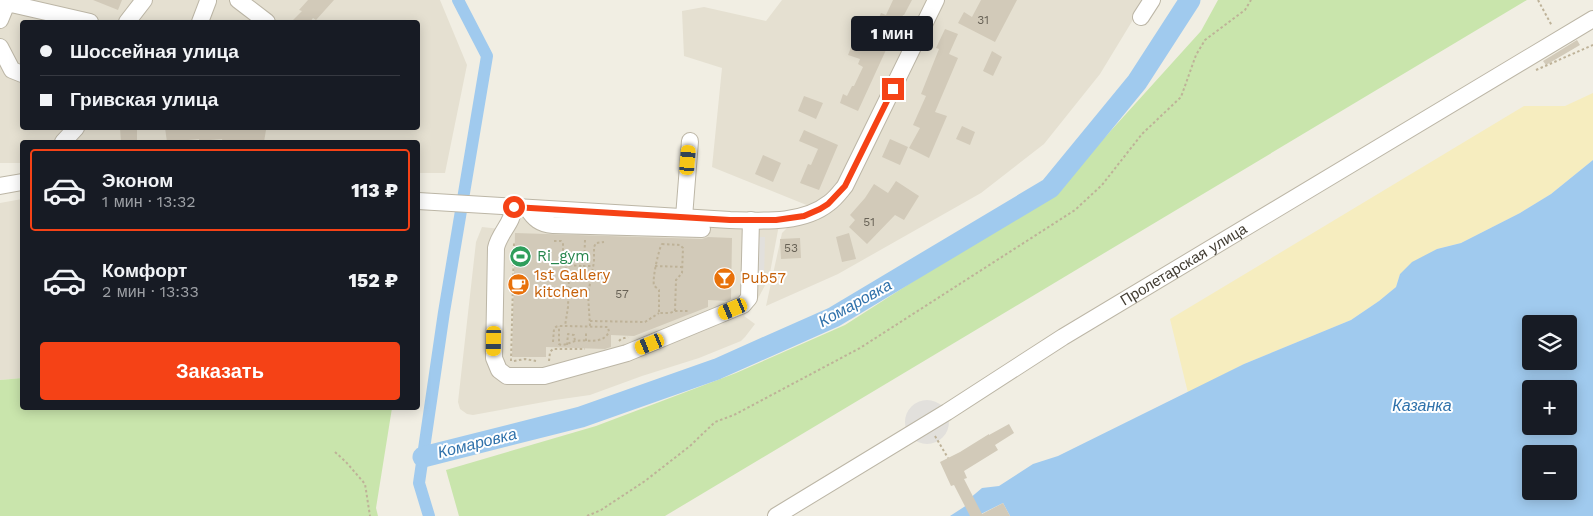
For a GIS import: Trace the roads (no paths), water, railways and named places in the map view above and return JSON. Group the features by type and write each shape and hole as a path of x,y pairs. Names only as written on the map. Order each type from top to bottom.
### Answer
{"street":[{"path":"129,20 144,0"},
{"path":"201,20 209,0"},
{"path":"238,0 264,20"},
{"path":"520,208 536,220 544,224 553,225 754,224 804,216 820,209 836,197 849,179 936,0"},
{"path":"1141,17 1152,0"},
{"path":"0,20 7,3 81,20"},
{"name":"Пролетарская улица","path":"776,516 948,412 1063,337 1593,19"},
{"path":"0,47 12,70 20,73"},
{"path":"64,140 74,130"},
{"path":"684,217 690,141"},
{"path":"0,186 20,182"},
{"path":"420,201 684,217 754,224"},
{"path":"520,208 513,216 496,248 495,363 499,370 507,376 538,377 629,352 745,304 749,298 754,224"}],"water":[{"name":"Казанка","path":"1593,160 1593,516 1010,516 1003,503 977,516 950,516 967,505 969,499 982,488 999,486 1033,464 1058,456 1244,364 1351,320 1396,287 1400,274 1412,262 1437,249 1461,243 1520,213 1551,194"}],"waterway":[{"path":"429,516 419,483 444,312 487,56 458,0"},
{"name":"Комаровка","path":"423,457 581,417 717,369 834,317 1050,188 1137,82 1190,0"}],"place":[{"name":"Ri_gym","path":"521,256"},
{"name":"Pub57","path":"725,278"},
{"name":"1st Gallery kitchen","path":"518,284"}]}
